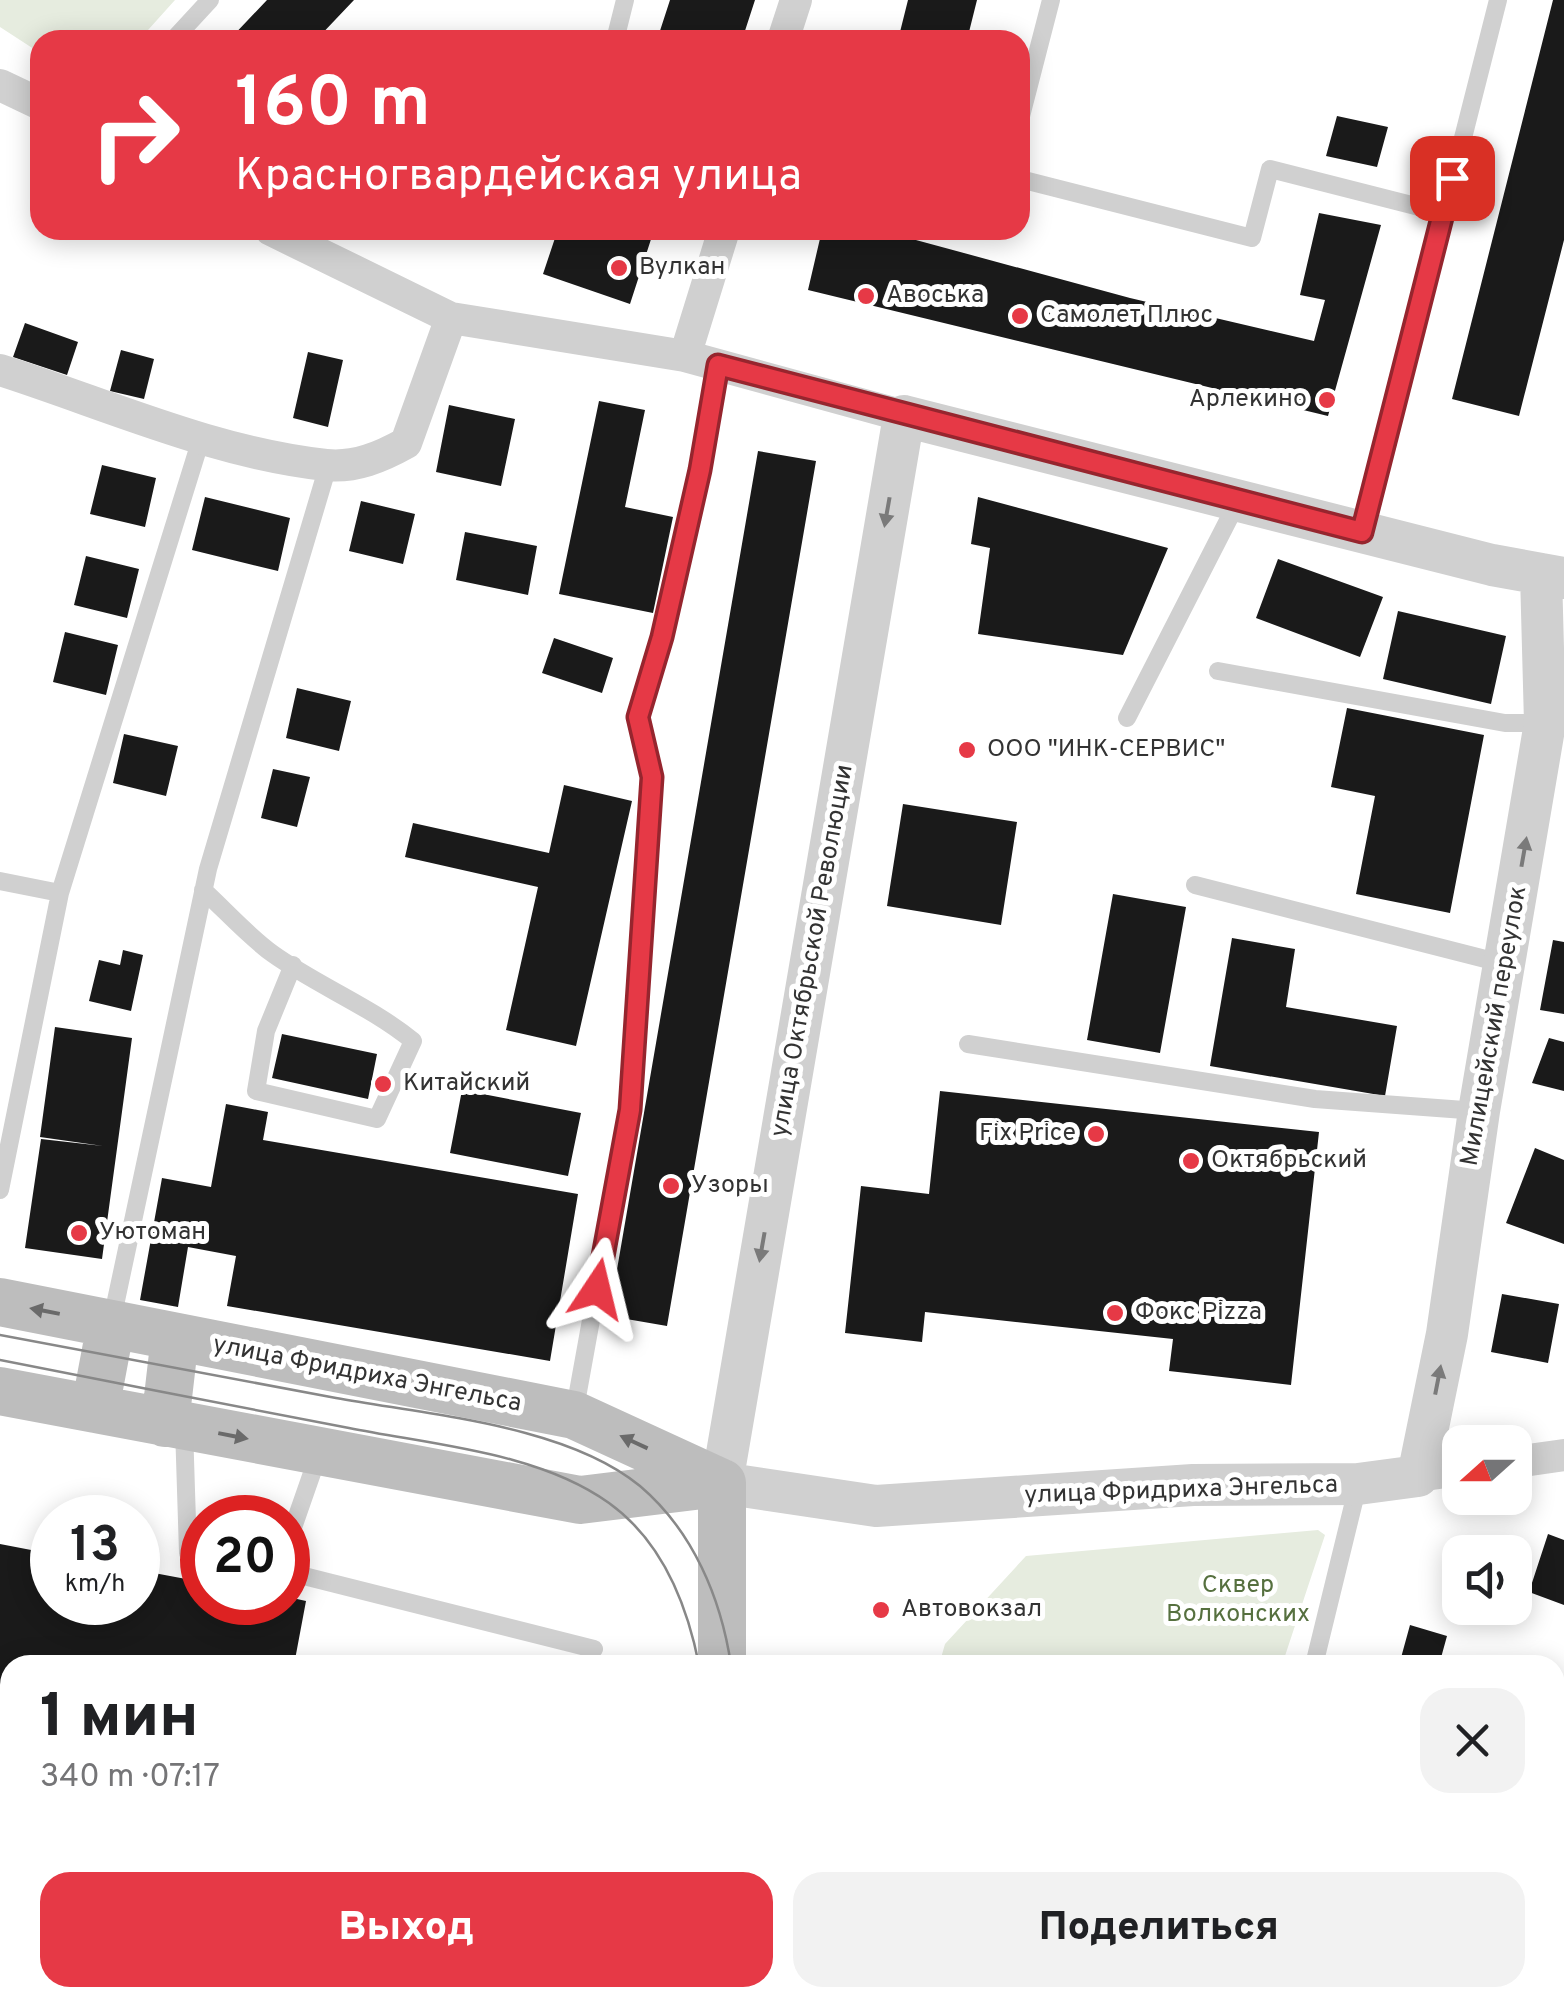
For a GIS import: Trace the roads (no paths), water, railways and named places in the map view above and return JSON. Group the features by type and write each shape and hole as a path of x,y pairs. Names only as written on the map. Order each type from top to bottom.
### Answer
{"main road":[{"name":"улица Фридриха Энгельса","path":"0,1302 574,1414 722,1483"},
{"path":"94,1409 110,1324"},
{"path":"174,1424 175,1337"},
{"name":"улица Фридриха Энгельса","path":"0,1391 580,1500 722,1483"},
{"name":"улица Октябрьской Революции","path":"722,1483 722,1655"}],"street":[{"path":"787,30 796,0"},
{"path":"0,85 30,99"},
{"path":"292,240 451,318 686,356 1238,501 1553,576"},
{"path":"686,356 721,240"},
{"path":"0,370 202,438 328,466 375,460 406,443 451,318"},
{"name":"улица Октябрьской Революции","path":"722,1483 904,416"},
{"name":"Милицейский переулок","path":"1439,1473 1447,1334 1479,1111 1545,724 1553,576"},
{"path":"1532,1458 1563,1452"},
{"name":"улица Фридриха Энгельса","path":"722,1483 876,1506 1193,1485 1358,1484 1439,1473"}],"lane":[{"path":"183,30 210,0"},
{"path":"618,30 626,0"},
{"path":"1030,80 1050,0"},
{"path":"1362,532 1498,0"},
{"path":"1030,182 1252,238 1270,170 1443,213"},
{"path":"574,1414 630,1110 652,777 638,717 662,637 700,470 718,365"},
{"path":"0,1190 60,894 202,438"},
{"path":"110,1324 203,890 328,466"},
{"path":"1127,718 1238,501"},
{"path":"1218,671 1505,723 1545,724"},
{"path":"0,881 60,894"},
{"path":"1195,885 1505,964"},
{"path":"203,890 273,954 293,965 387,1020 413,1042 377,1119 256,1091 266,1031 293,965"},
{"path":"968,1044 1315,1099 1479,1111"},
{"path":"174,1424 182,1495"},
{"path":"304,1495 318,1453"},
{"path":"1316,1655 1358,1484"},
{"path":"310,1578 594,1649"}],"tram line":[{"path":"0,1335 495,1425 574,1449 610,1465 640,1486 675,1524 712,1591 729,1655"},
{"path":"0,1360 484,1453 550,1472 609,1503 644,1536 679,1597 696,1655"}],"place":[{"name":"Вулкан","path":"619,268"},
{"name":"Авоська","path":"866,296"},
{"name":"Самолет Плюс","path":"1020,316"},
{"name":"Арлекино","path":"1327,400"},
{"name":"ООО \"ИНК-СЕРВИС\"","path":"967,750"},
{"name":"Китайский","path":"383,1084"},
{"name":"Fix Price","path":"1096,1134"},
{"name":"Октябрьский","path":"1191,1161"},
{"name":"Узоры","path":"671,1186"},
{"name":"Уютоман","path":"79,1233"},
{"name":"Фокс Pizza","path":"1115,1313"},
{"name":"Автовокзал","path":"881,1610"}],"park label":[{"name":"Сквер Волконских","path":"1238,1600"}]}
